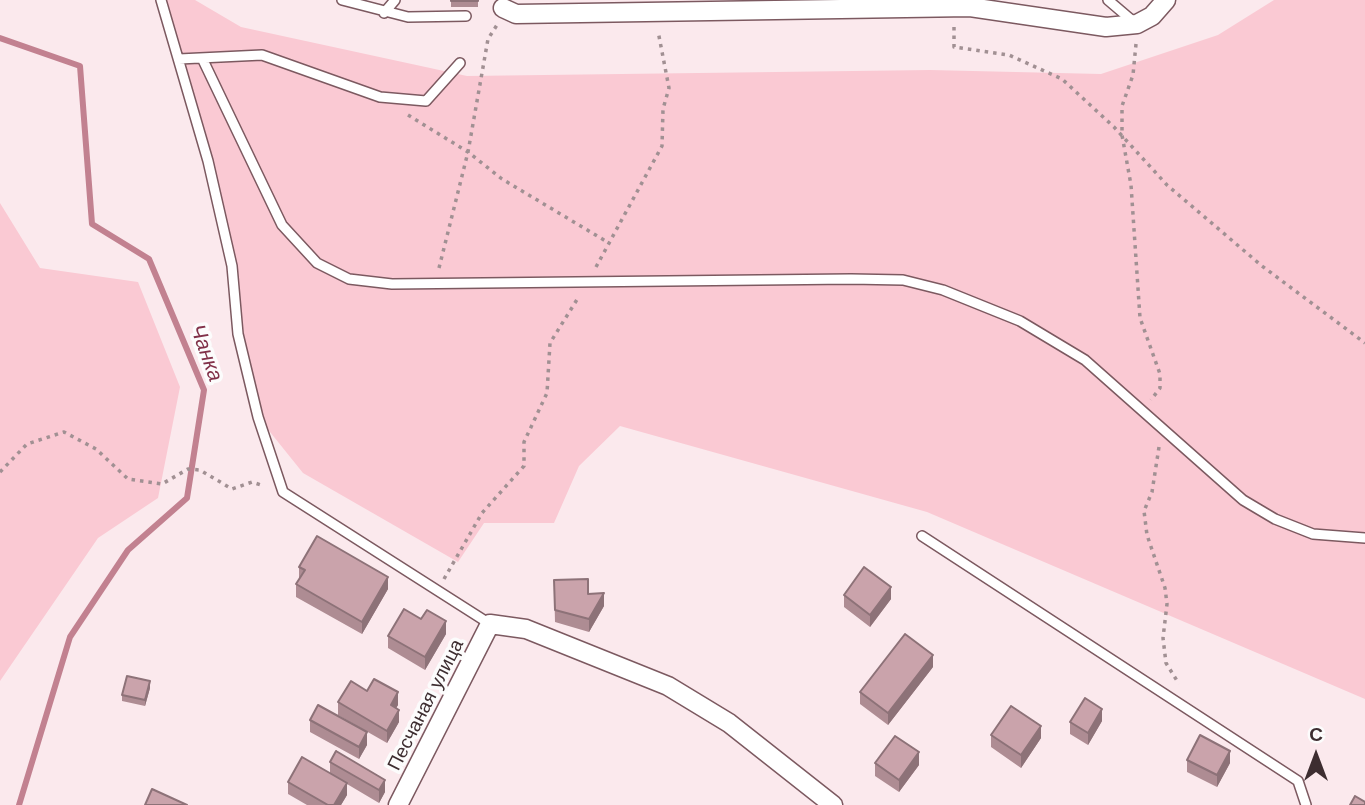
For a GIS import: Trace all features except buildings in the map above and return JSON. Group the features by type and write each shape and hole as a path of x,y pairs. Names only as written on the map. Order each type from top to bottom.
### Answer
{"street":[{"path":"503,6 516,14 964,5 1106,27 1137,24 1152,16 1166,0"},
{"path":"490,624 526,629 668,686 729,723 833,805"},
{"name":"Песчаная улица","path":"398,805 490,624"}],"lane":[{"path":"161,0 208,161 232,266 241,346 258,417 283,492 490,624"},
{"path":"342,0 384,13 408,17 466,16"},
{"path":"384,13 395,0"},
{"path":"1108,0 1137,24"},
{"path":"179,59 262,55 380,97 426,101 460,63"},
{"path":"202,58 282,225 317,263 349,279 392,284 902,280 943,290 1020,321 1085,360 1243,500 1275,519 1313,534 1365,538"},
{"path":"922,536 1298,781 1306,805"}],"path":[{"path":"964,5 954,47 1009,55 1039,66 1062,79 1122,135 1167,185 1262,266 1365,343"},
{"path":"436,284 468,152 488,39 503,6"},
{"path":"438,590 482,513 524,466 524,442 547,393 550,343 588,282 662,146 663,109 669,89 658,33 660,11"},
{"path":"1137,24 1133,75 1122,106 1122,135 1131,185 1140,318 1160,374 1160,388 1142,412"},
{"path":"380,97 468,152 502,179 609,243"},
{"path":"0,472 27,444 64,432 96,449 128,479 162,484 191,469 232,489 253,482"},
{"path":"1166,432 1160,440 1152,492 1144,511 1147,535 1165,588 1167,604 1163,638 1166,663 1180,685"}],"shaded area":[{"path":"160,0 195,0 241,27 467,76 930,70 1101,74 1218,35 1274,0 1365,0 1365,699 927,512 620,426 579,466 554,523 484,523 458,562 303,473 258,417 238,334 232,266 208,161"},
{"path":"0,203 40,268 138,282 180,387 158,498 98,538 0,681"}],"waterway":[{"name":"Чанка","path":"0,38 80,66 92,224 149,259 204,390 187,498 128,550 70,637 19,805"}]}
